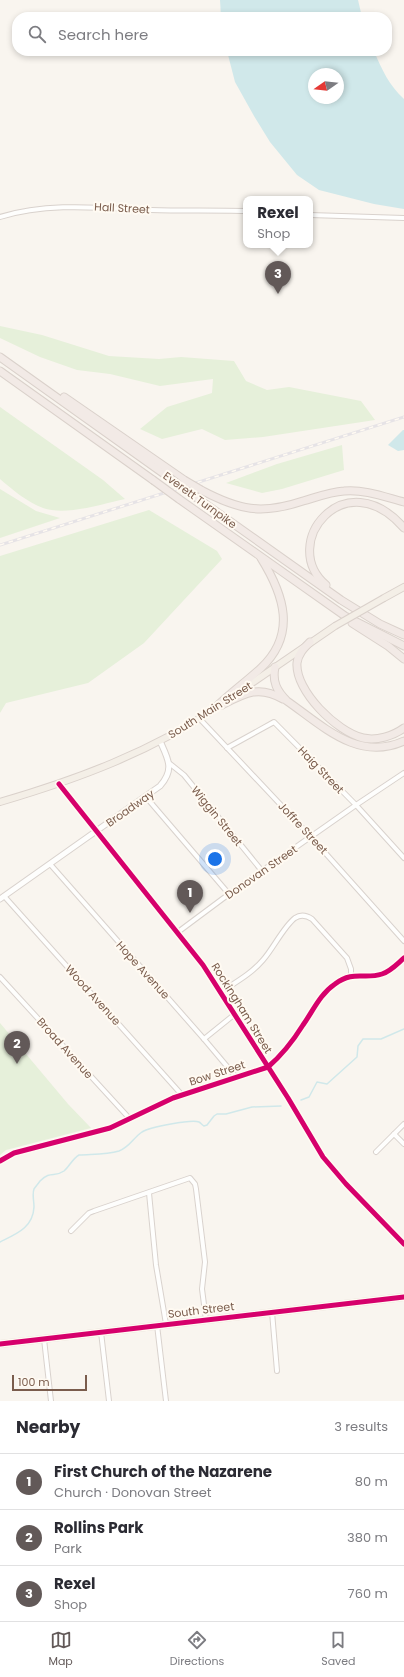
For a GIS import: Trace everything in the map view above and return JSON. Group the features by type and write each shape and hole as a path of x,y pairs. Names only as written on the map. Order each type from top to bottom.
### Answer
{"highway":[{"name":"Everett Turnpike","path":"0,358 359,612 404,635"},
{"name":"Everett Turnpike","path":"0,371 345,616 404,646"},
{"path":"22,373 64,397 184,480 222,501 236,506 251,509 285,507 329,493 345,490 360,491 404,502"},
{"path":"359,612 353,604 324,584 316,574 312,563 310,550 312,535 316,526 331,510 342,505 356,502 366,502 380,507 404,528"},
{"path":"215,708 261,668 273,654 281,636 283,613 280,596 272,576 258,554"},
{"path":"345,616 358,629 388,646 404,659"},
{"path":"310,642 298,658 298,672 310,696 326,715 356,736 366,738 381,738 390,736 404,728"},
{"path":"275,667 274,677 276,686 280,694 287,701"},
{"path":"215,708 244,694 258,691 272,694 287,701 339,737 360,746 383,748 404,741"}],"main road":[{"name":"South Main Street","path":"0,802 59,784 109,766 160,741 215,708 335,626 404,587"},
{"name":"South Street","path":"0,1344 404,1297"}],"street":[{"name":"Hall Street","path":"0,217 37,209 66,206 152,210 243,211"},
{"path":"313,214 404,218"},
{"name":"Joffre Street","path":"199,718 311,837 404,941"},
{"name":"Haig Street","path":"227,748 274,722 356,805 404,858"},
{"path":"160,741 169,763"},
{"name":"Broadway","path":"2,897 146,797 164,781 169,770 169,763"},
{"name":"Wiggin Street","path":"169,763 184,775 262,871"},
{"name":"Donovan Street","path":"178,932 229,894 356,805 403,776"},
{"name":"Rockingham Street","path":"59,784 178,932 221,992 323,1157 346,1184 404,1244"},
{"path":"146,797 229,894"},
{"name":"Hope Avenue","path":"50,864 236,1077"},
{"name":"Wood Avenue","path":"2,897 182,1094"},
{"path":"221,992 256,968 291,922 300,915 312,919 347,958 351,969 351,976"},
{"name":"Bow Street","path":"0,1161 14,1153 99,1131 130,1119 182,1094 268,1067 279,1058 290,1045 318,1000 334,984 351,976 383,974 393,968 404,958"},
{"name":"Broad Avenue","path":"0,977 130,1119"},
{"path":"204,1039 235,1014"},
{"path":"376,1152 404,1124"},
{"path":"394,1134 404,1144"},
{"path":"71,1231 89,1214 190,1178 195,1184 196,1189 205,1262 202,1290 206,1320"},
{"path":"149,1193 156,1265 166,1324"},
{"path":"272,1312 277,1371"},
{"path":"157,1326 166,1401"},
{"path":"101,1332 109,1401"},
{"path":"44,1339 51,1401"}],"green space":[{"path":"0,326 42,335 109,356 159,359 181,357 234,361 246,381 267,390 289,387 361,401 375,420 263,437 225,440 202,429 162,439 140,429 167,407 212,393 213,379 160,386 110,374 77,370 40,357 0,338"},
{"path":"0,407 103,480 125,499 62,511 43,508 20,495 0,479"},
{"path":"342,445 344,470 282,489 262,493 226,483 277,464"},
{"path":"0,489 36,511 60,518 0,538"},
{"path":"149,510 217,551 222,559 144,643 88,683 6,703 0,713 0,556"},
{"path":"0,1023 68,1104 91,1128 6,1150 0,1155"}],"water":[{"path":"220,0 358,0 361,12 221,12"},
{"path":"228,56 376,56 386,77 404,99 404,209 374,204 319,190 297,175 270,142 235,82"},
{"path":"403,430 404,450 398,451 388,445"}],"waterway":[{"path":"301,1100 309,1097 317,1082 327,1084 357,1057 358,1046 363,1039 381,1039 404,1029"},
{"path":"0,1242 18,1233 31,1220 34,1207 33,1191 40,1181 47,1176 61,1173 79,1155 104,1154 119,1151 126,1147 142,1132 162,1126 195,1121 204,1126 207,1125 217,1114 226,1114 252,1107 281,1106"}],"railway":[{"path":"0,545 404,417"}],"cycle path":[{"path":"59,784 203,965 288,1098 323,1157 346,1184 404,1244"},
{"path":"0,1161 14,1153 110,1128 173,1098 268,1067 278,1058 291,1042 317,1003 330,988 348,977 376,976 385,973 404,958"},
{"path":"0,1344 404,1297"}],"place":[{"name":"Rexel","path":"278,294"},
{"name":"First Church of the Nazarene","path":"190,913"},
{"name":"Rollins Park","path":"17,1064"}]}
